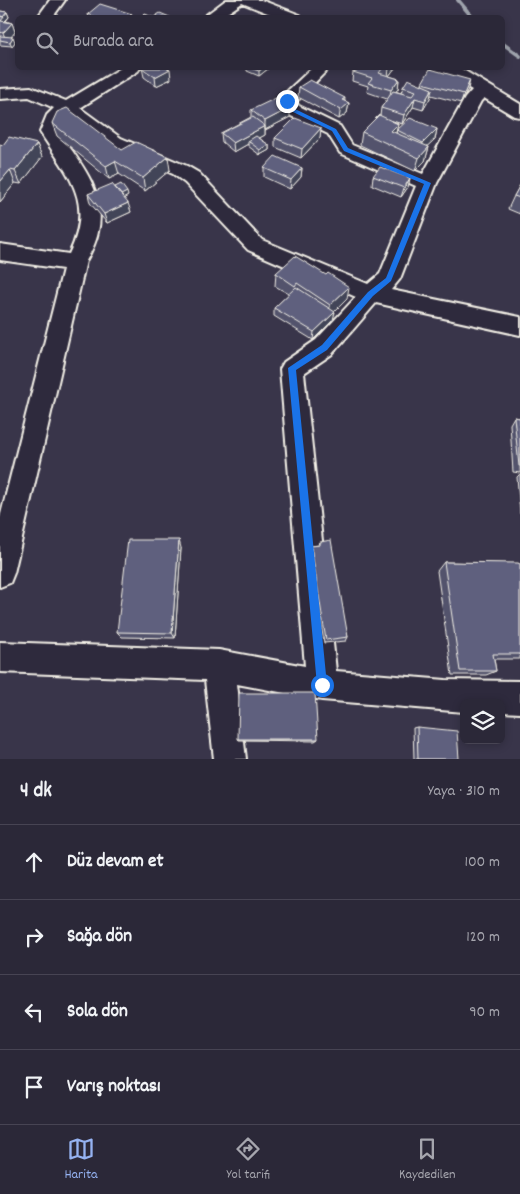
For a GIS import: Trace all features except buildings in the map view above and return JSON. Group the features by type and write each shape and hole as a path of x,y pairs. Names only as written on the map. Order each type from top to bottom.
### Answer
{"street":[{"path":"46,15 58,0"},
{"path":"214,15 236,0"},
{"path":"247,0 286,15"},
{"path":"0,573 75,263 88,233 90,215 84,185 75,167 49,132 56,115 129,70"},
{"path":"319,70 287,101 293,110 334,130 346,149 427,183"},
{"path":"447,70 484,89 520,112"},
{"path":"322,685 292,368 324,347 370,294 389,279 427,183 474,98 484,89"},
{"path":"0,94 31,92 68,108 115,142 180,170 192,178 255,245 370,294 520,326"},
{"path":"0,252 75,263"},
{"path":"0,657 219,665 322,685 446,696 520,697"},
{"path":"219,665 230,759"}],"waterway":[{"path":"458,0 470,15"},
{"path":"505,45 520,56"}],"route":[{"path":"287,101 293,110 334,130 346,149 427,183 389,279 370,294 324,347 292,368 322,685"}]}
